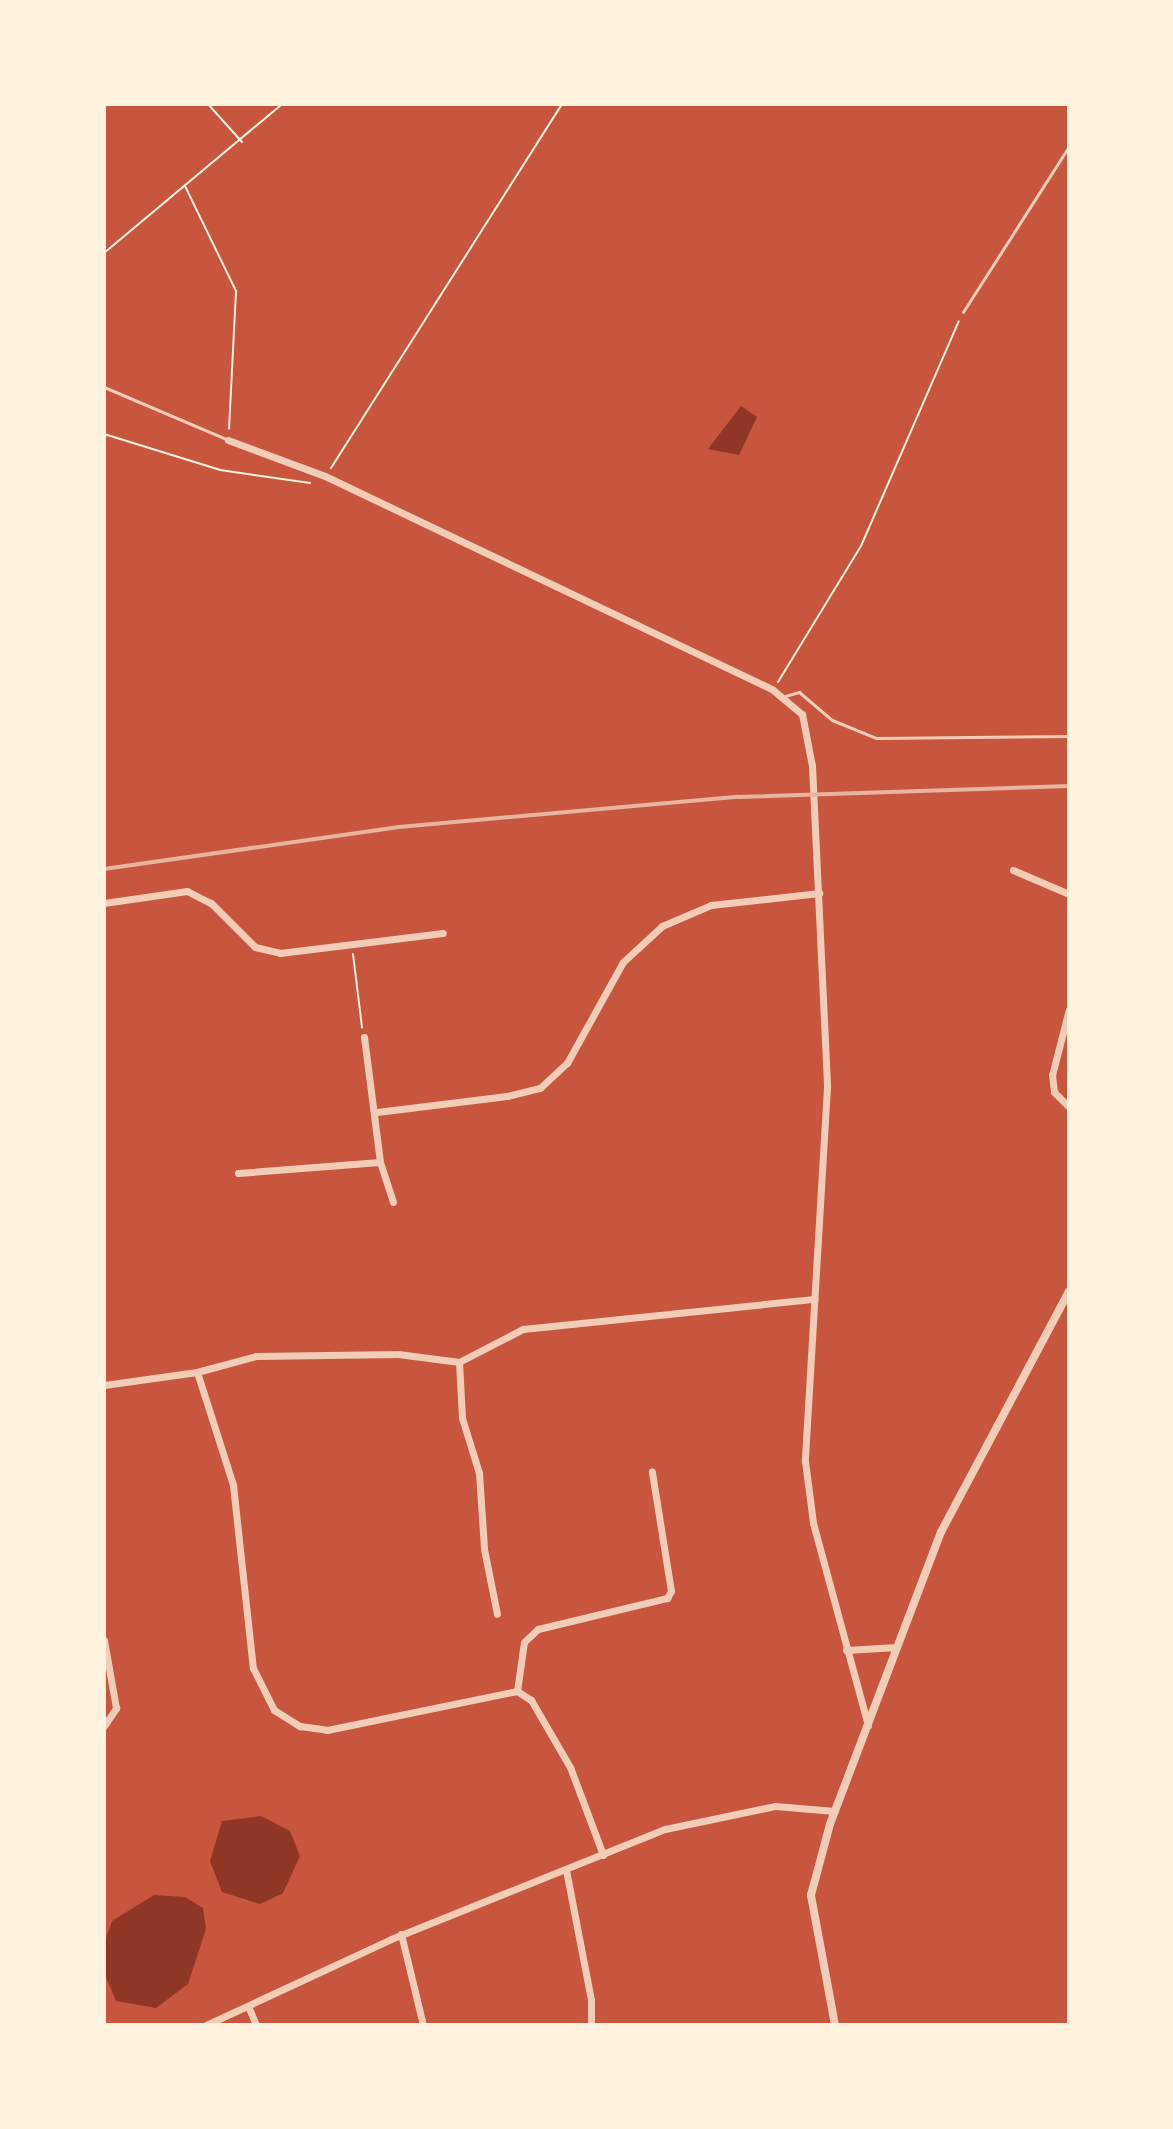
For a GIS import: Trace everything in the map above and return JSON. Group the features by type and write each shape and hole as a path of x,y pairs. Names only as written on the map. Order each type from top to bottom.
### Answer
{"street":[{"path":"228,440 325,476 773,690 798,707 808,726 827,1087 806,1400 807,1491 868,1726"},
{"path":"1013,870 1069,894"},
{"path":"104,903 187,891 211,903 245,939 267,952 443,933"},
{"path":"377,1112 540,1088 567,1063 623,962 662,926 727,901 819,893"},
{"path":"1069,1009 1052,1075 1054,1092 1069,1107"},
{"path":"364,1037 377,1112 380,1162 393,1202"},
{"path":"238,1173 380,1162"},
{"path":"835,2025 811,1895 835,1811 956,1500 1069,1291"},
{"path":"104,1385 197,1372 256,1356 398,1354 459,1362 523,1329 814,1299"},
{"path":"459,1362 462,1418 479,1473 484,1549 497,1614"},
{"path":"197,1372 233,1485 253,1668 274,1710 300,1726 327,1730 517,1691 531,1700 570,1767 603,1855"},
{"path":"517,1691 524,1642 538,1629 667,1598 671,1591 652,1472"},
{"path":"104,1640 116,1708 104,1726"},
{"path":"846,1650 897,1647"},
{"path":"206,2025 401,1934 665,1829 747,1809 815,1806 835,1811"},
{"path":"566,1870 591,2000 591,2025"},
{"path":"401,1934 423,2025"},
{"path":"248,2006 256,2025"}],"lane":[{"path":"963,312 1069,146"},
{"path":"104,387 228,440"},
{"path":"785,696 799,692 832,720 876,738 1069,736"}],"path":[{"path":"208,104 242,142"},
{"path":"104,253 242,142 282,104"},
{"path":"104,434 220,470 307,484 325,476 562,104"},
{"path":"185,186 236,291 228,440"},
{"path":"773,690 854,560 963,312"},
{"path":"351,945 364,1037"}],"shaded area":[{"path":"741,406 757,417 739,455 708,449"},
{"path":"261,1816 290,1831 300,1856 283,1893 260,1904 222,1892 210,1861 222,1821"},
{"path":"154,1895 185,1897 203,1908 206,1929 188,1984 156,2008 116,2001 104,1973 104,1944 112,1921"}],"railway":[{"path":"104,869 399,827 738,797 1069,786"}]}
